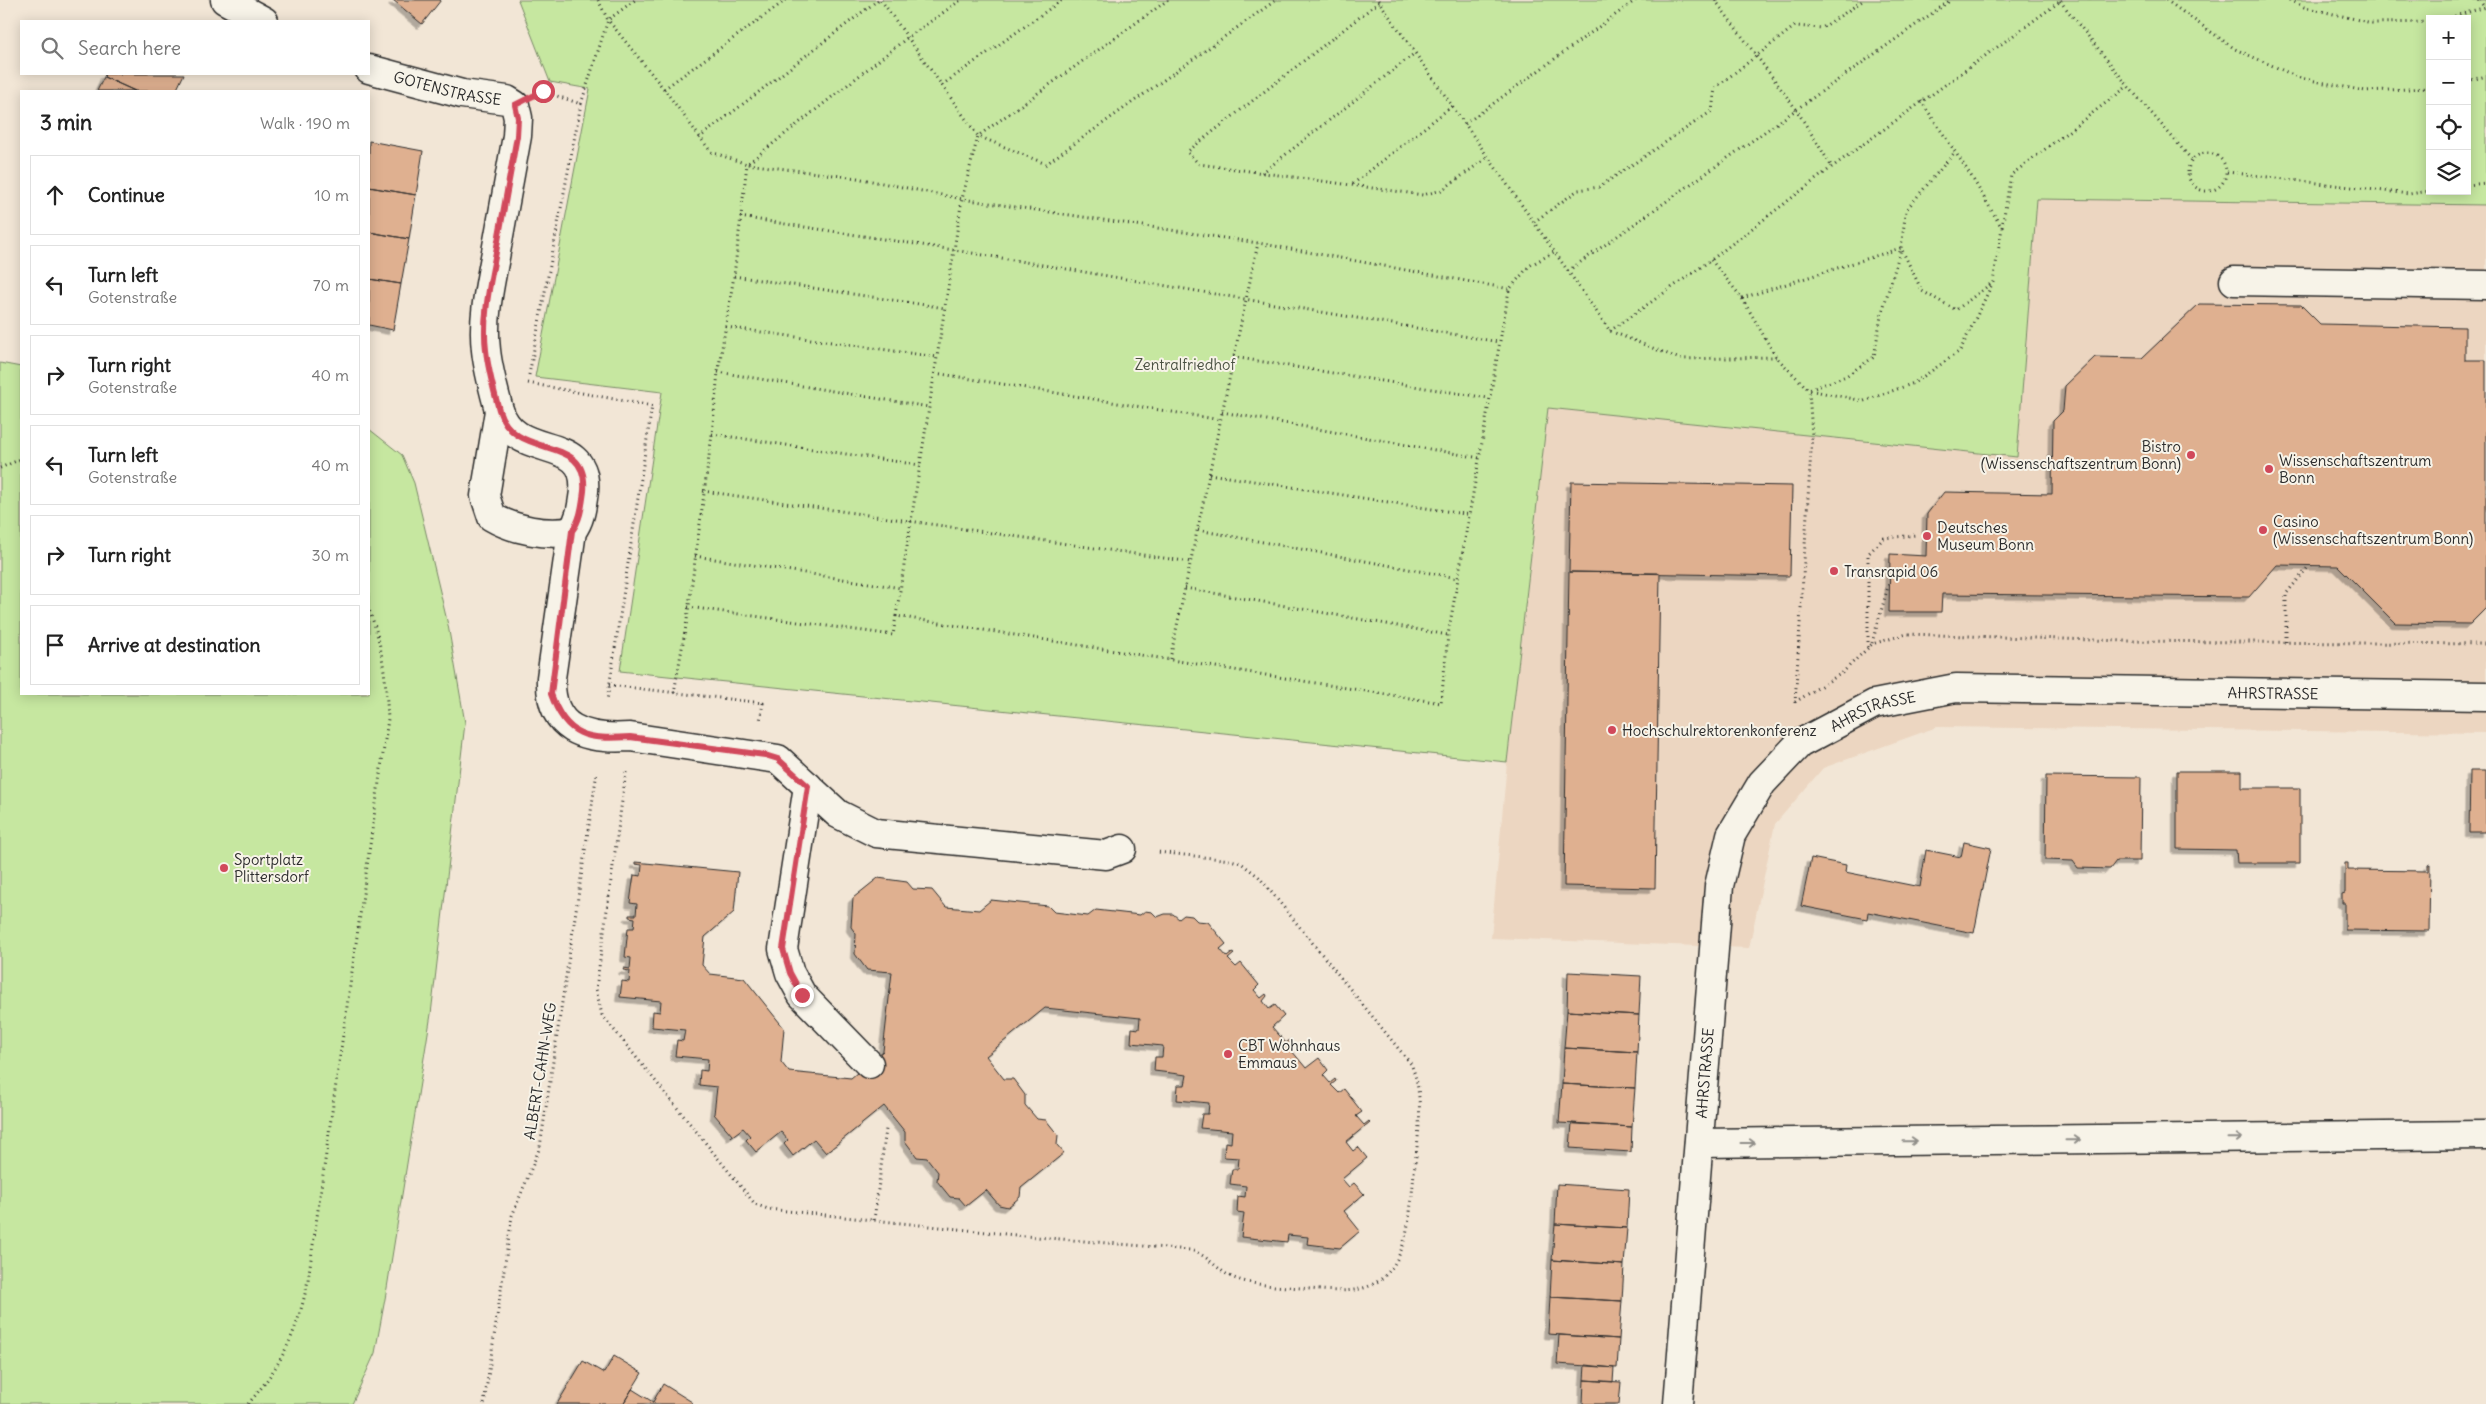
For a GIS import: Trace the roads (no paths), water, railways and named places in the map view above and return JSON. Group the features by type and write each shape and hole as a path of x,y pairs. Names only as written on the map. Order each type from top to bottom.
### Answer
{"street":[{"path":"225,0 262,20"},
{"name":"GOTENSTRASSE","path":"370,69 462,94 507,100 515,105 518,118 517,136 491,279 486,323 486,350 499,411 504,420 520,437 532,443 566,453 576,459 582,467 584,483 582,506 578,523 572,531 551,694 557,712 565,723 576,731 601,737 630,737 757,754 778,759 815,794 846,819 876,833 1106,855 1122,848"},
{"path":"2234,281 2486,285"},
{"name":"GOTENSTRASSE","path":"499,411 485,496 492,517 503,524 547,532 560,533 572,531"},
{"name":"AHRSTRASSE","path":"1678,1404 1719,886 1732,835 1762,783 1799,744 1874,704 1956,688 2486,696"},
{"path":"815,794 783,949 790,973 802,995 869,1064"},
{"path":"1699,1142 2486,1136"}],"place":[{"name":"Bistro (Wissenschaftszentrum Bonn)","path":"2191,455"},
{"name":"Wissenschaftszentrum Bonn","path":"2269,469"},
{"name":"Casino (Wissenschaftszentrum Bonn)","path":"2263,530"},
{"name":"Deutsches Museum Bonn","path":"1927,536"},
{"name":"Transrapid 06","path":"1834,571"},
{"name":"Hochschulrektorenkonferenz","path":"1612,730"},
{"name":"Sportplatz Plittersdorf","path":"224,868"},
{"name":"CBT Wohnhaus Emmaus","path":"1228,1054"}],"park label":[{"name":"Zentralfriedhof","path":"1185,364"}]}
